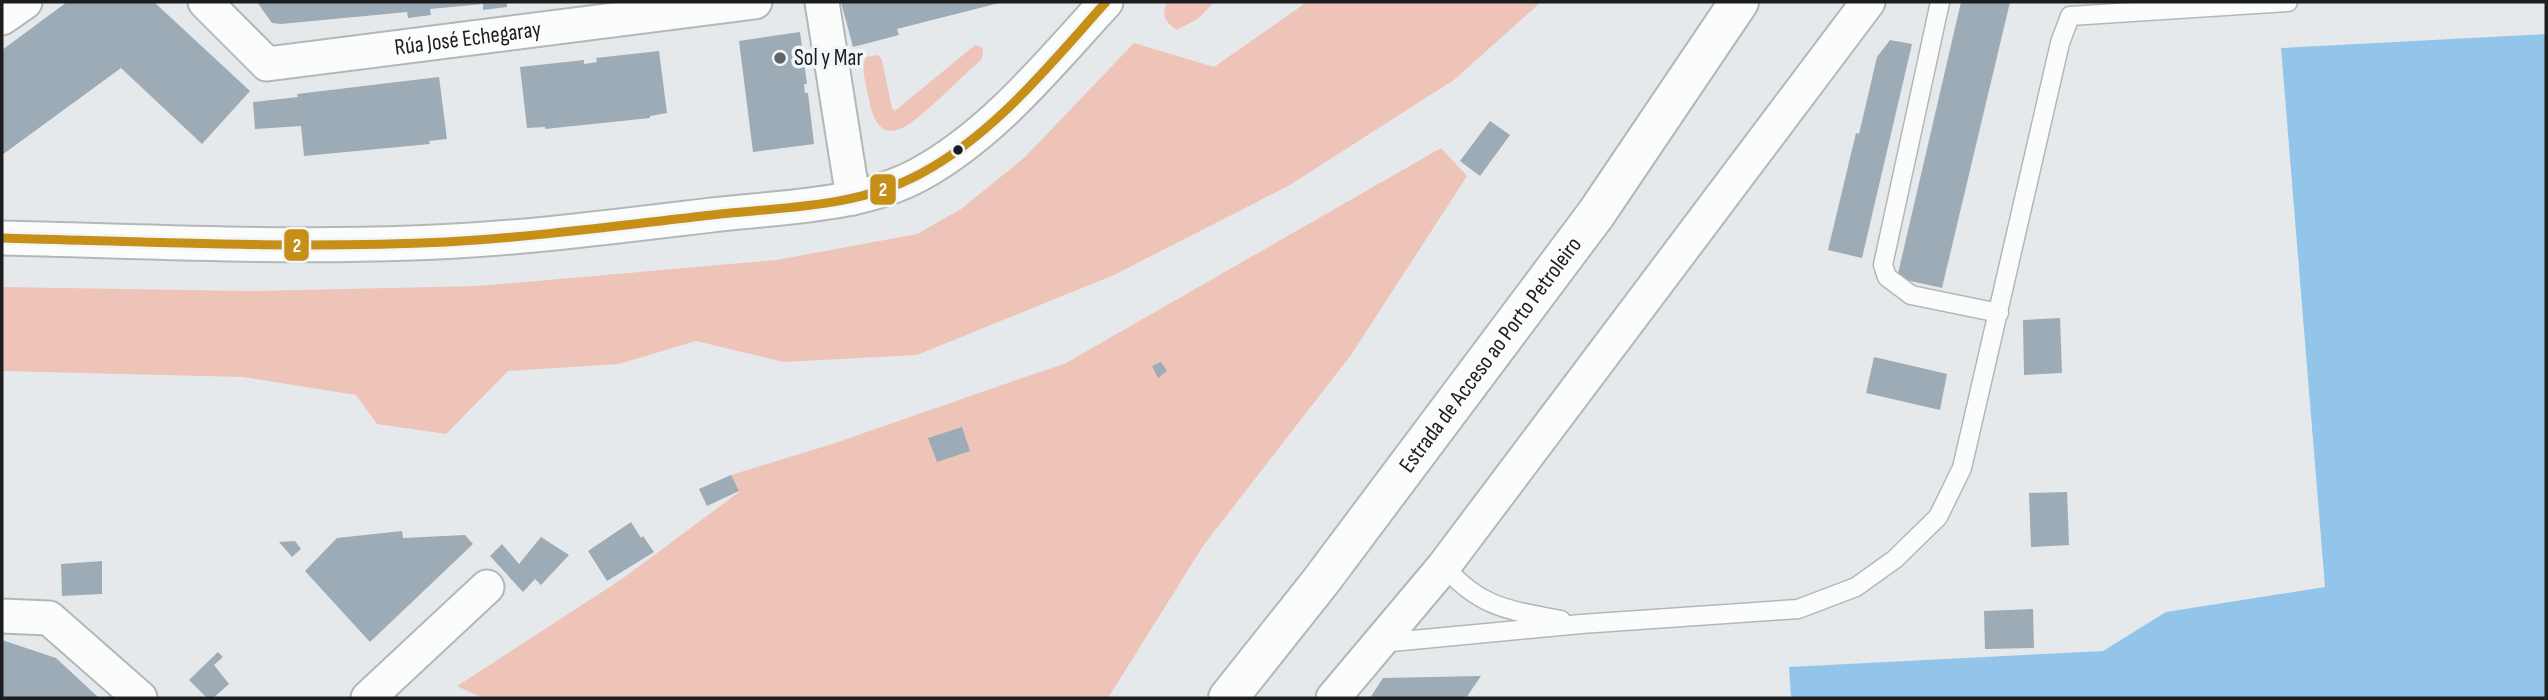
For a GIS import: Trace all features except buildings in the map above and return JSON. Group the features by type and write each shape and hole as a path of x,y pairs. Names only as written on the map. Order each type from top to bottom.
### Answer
{"main road":[{"name":"Estrada de Acceso ao Porto Petroleiro","path":"1228,698 1321,581 1596,214 1739,2"}],"street":[{"path":"2,18 25,2"},
{"name":"Rúa José Echegaray","path":"205,2 267,64 755,2"},
{"path":"822,2 853,198"},
{"path":"2,238 304,244 411,243 605,227 853,198 918,175 968,140 1010,106 1106,2"},
{"path":"1334,698 1444,566 1868,2"},
{"path":"368,698 487,587"},
{"path":"2,616 49,618 140,698"}],"lane":[{"path":"1940,2 1883,265 1887,277 1911,295 1999,313"},
{"path":"1379,643 1581,624 1798,609 1856,587 1895,559 1938,517 1962,468 2060,43 2070,16 2288,2"},
{"path":"1444,566 1459,584 1497,608 1581,624"}],"shaded area":[{"path":"1168,2 1214,2 1199,18 1177,30 1165,18 1164,11"},
{"path":"1307,2 1541,2 1454,80 1288,186 1114,275 917,355 784,362 696,341 619,364 508,371 446,434 377,424 356,395 243,377 2,371 2,287 249,291 478,286 776,260 917,234 961,209 1025,157 1134,43 1214,67"},
{"path":"975,45 983,48 982,59 928,109 898,130 889,131 881,127 874,117 869,100 864,72 866,57 878,55 882,60 892,108 895,111"},
{"path":"1441,148 1467,176 1351,355 1203,546 1108,698 482,698 457,686 622,579 739,492 731,475 832,444 1066,363"}],"water":[{"path":"2546,34 2546,698 1791,698 1789,667 2103,651 2166,612 2325,587 2281,48"}],"transit line":[{"name":"2","path":"2,238 279,245 446,242 546,234 845,200 871,194 920,174 973,139 1020,96 1106,2"}],"place":[{"name":"Sol y Mar","path":"780,58"}]}
